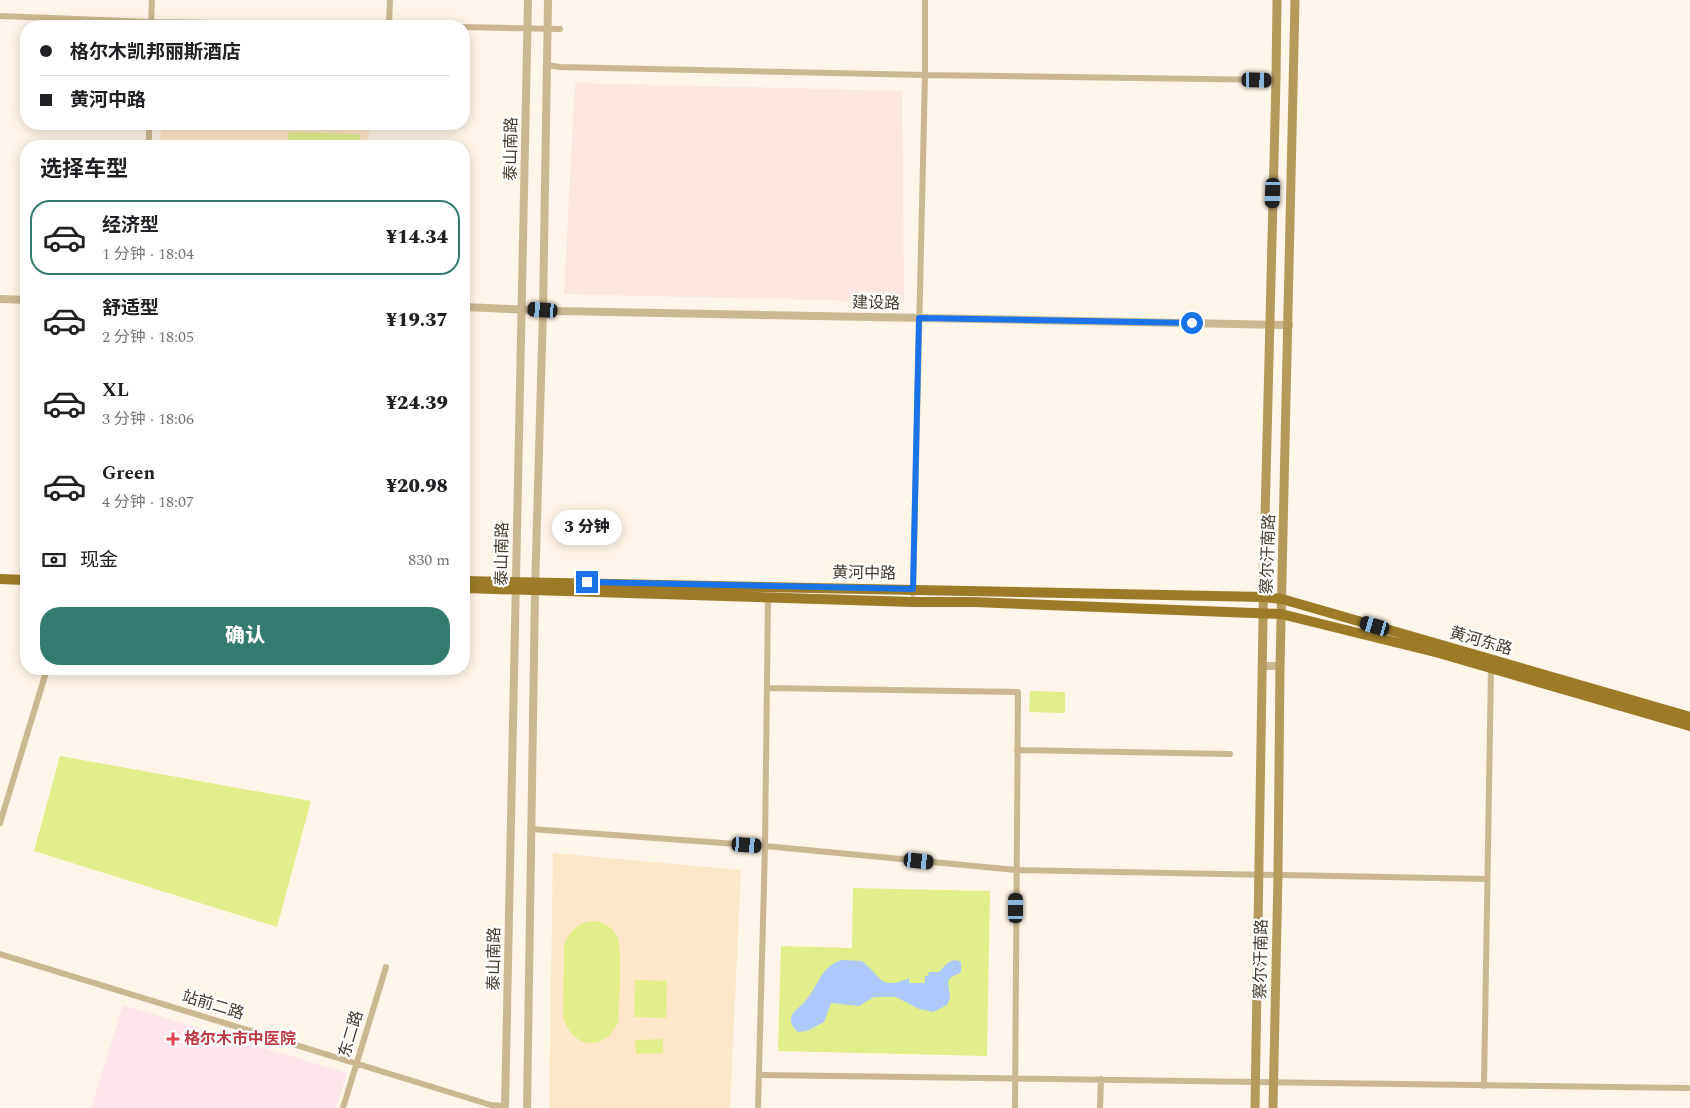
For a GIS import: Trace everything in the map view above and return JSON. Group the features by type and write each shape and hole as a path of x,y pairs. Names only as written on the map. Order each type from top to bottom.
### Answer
{"highway":[{"path":"0,575 20,575"},
{"path":"0,579 20,580"},
{"name":"黄河中路","path":"470,581 515,586"},
{"name":"黄河中路","path":"535,586 768,597 973,602 1264,614"},
{"name":"黄河中路","path":"470,588 535,586 913,589 1264,597"},
{"name":"黄河东路","path":"1264,597 1282,599 1690,717"},
{"name":"黄河东路","path":"1264,614 1281,614 1439,653 1690,726"}],"main road":[{"name":"察尔汗南路","path":"1255,1108 1269,325 1276,80 1276,0"},
{"name":"察尔汗南路","path":"1273,1108 1281,614 1295,0"}],"street":[{"path":"151,20 152,0"},
{"path":"389,20 390,0"},
{"name":"泰山南路","path":"505,1107 520,308 528,0"},
{"name":"泰山南路","path":"527,1108 535,586 543,310 548,0"},
{"path":"913,602 925,0"},
{"path":"0,16 76,20"},
{"path":"470,27 560,29"},
{"path":"546,65 560,67 925,75 1276,80"},
{"path":"0,299 20,300"},
{"name":"建设路","path":"470,307 1289,325"},
{"path":"758,1108 765,846 768,597"},
{"path":"1263,666 1280,666"},
{"path":"1484,1086 1491,668"},
{"path":"0,823 45,675"},
{"path":"767,688 1018,692 1014,1108"},
{"path":"1017,750 1230,754"},
{"path":"531,829 765,846 1016,870 1488,879"},
{"name":"站前二路","path":"0,954 491,1105 505,1107"},
{"name":"东二路","path":"343,1108 386,967"},
{"path":"759,1074 1688,1088"},
{"path":"1100,1108 1101,1079"}],"shaded area":[{"path":"575,83 902,91 904,302 564,294"},
{"path":"161,130 369,130 368,140 160,140"},
{"path":"553,853 741,870 730,1108 549,1108"},
{"name":"格尔木市中医院","path":"123,1005 347,1073 336,1108 91,1108"}],"green space":[{"path":"289,132 359,134 360,140 287,140"},
{"path":"1030,691 1065,692 1065,713 1029,712"},
{"path":"60,756 311,801 277,927 34,851"},
{"path":"853,888 990,891 987,1056 778,1051 781,946 852,948"},
{"path":"596,921 611,928 617,936 620,952 620,991 618,1022 605,1039 589,1043 580,1041 573,1035 567,1027 563,1016 564,946 572,931 580,925"},
{"path":"635,980 667,981 666,1018 634,1017"},
{"path":"663,1039 663,1053 636,1054 635,1040"}],"water":[{"path":"842,960 862,961 887,983 899,982 909,978 909,983 925,983 925,976 928,976 929,972 939,972 948,962 954,960 961,962 961,972 950,978 948,982 950,998 947,1005 933,1012 919,1009 896,997 874,997 859,1006 831,1003 824,1022 807,1031 798,1032 792,1025 792,1015 805,1002 825,971"}],"place":[{"name":"格尔木市中医院","path":"173,1039"}],"route":[{"path":"587,582 913,589 919,318 1192,323"}]}
